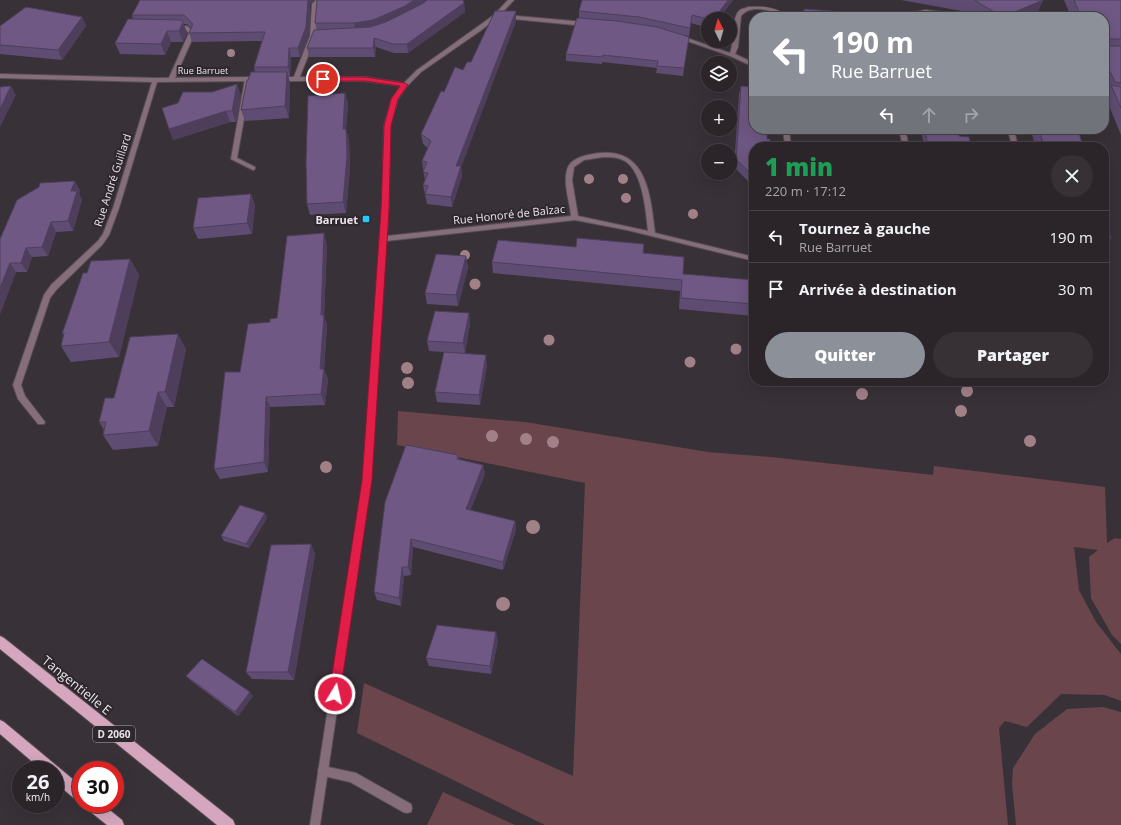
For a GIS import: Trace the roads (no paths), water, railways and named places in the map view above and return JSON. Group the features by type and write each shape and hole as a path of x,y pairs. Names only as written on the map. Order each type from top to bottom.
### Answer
{"main road":[{"name":"Tangentielle E","path":"0,642 228,825"},
{"path":"0,726 41,761"},
{"path":"64,781 72,787"},
{"path":"103,813 117,825"}],"street":[{"path":"296,79 313,36 315,4 319,0"},
{"path":"315,825 367,480 383,239 387,126 395,99 405,85 419,71 496,16 511,0"},
{"path":"732,55 737,42 736,24 740,12 746,9 769,9 779,12"},
{"path":"922,12 938,12"},
{"path":"496,16 590,24"},
{"path":"171,28 187,28 192,33 171,80"},
{"path":"313,36 320,35"},
{"path":"676,36 732,55 749,63"},
{"name":"Rue Barruet","path":"0,76 155,80 264,79"},
{"path":"248,79 234,159 253,168"},
{"path":"272,79 365,79 405,85"},
{"name":"Rue André Guillard","path":"41,422 21,397 17,385 47,297 54,287 100,243 106,235 116,208 155,80"},
{"path":"575,218 569,176 570,168 575,162 585,157 611,155 624,158 634,166 649,212 652,235"},
{"name":"Rue Honoré de Balzac","path":"383,239 575,218 627,228 749,258"},
{"path":"323,771 352,777 407,808"}],"place":[{"name":"Barruet","path":"366,219"}]}
